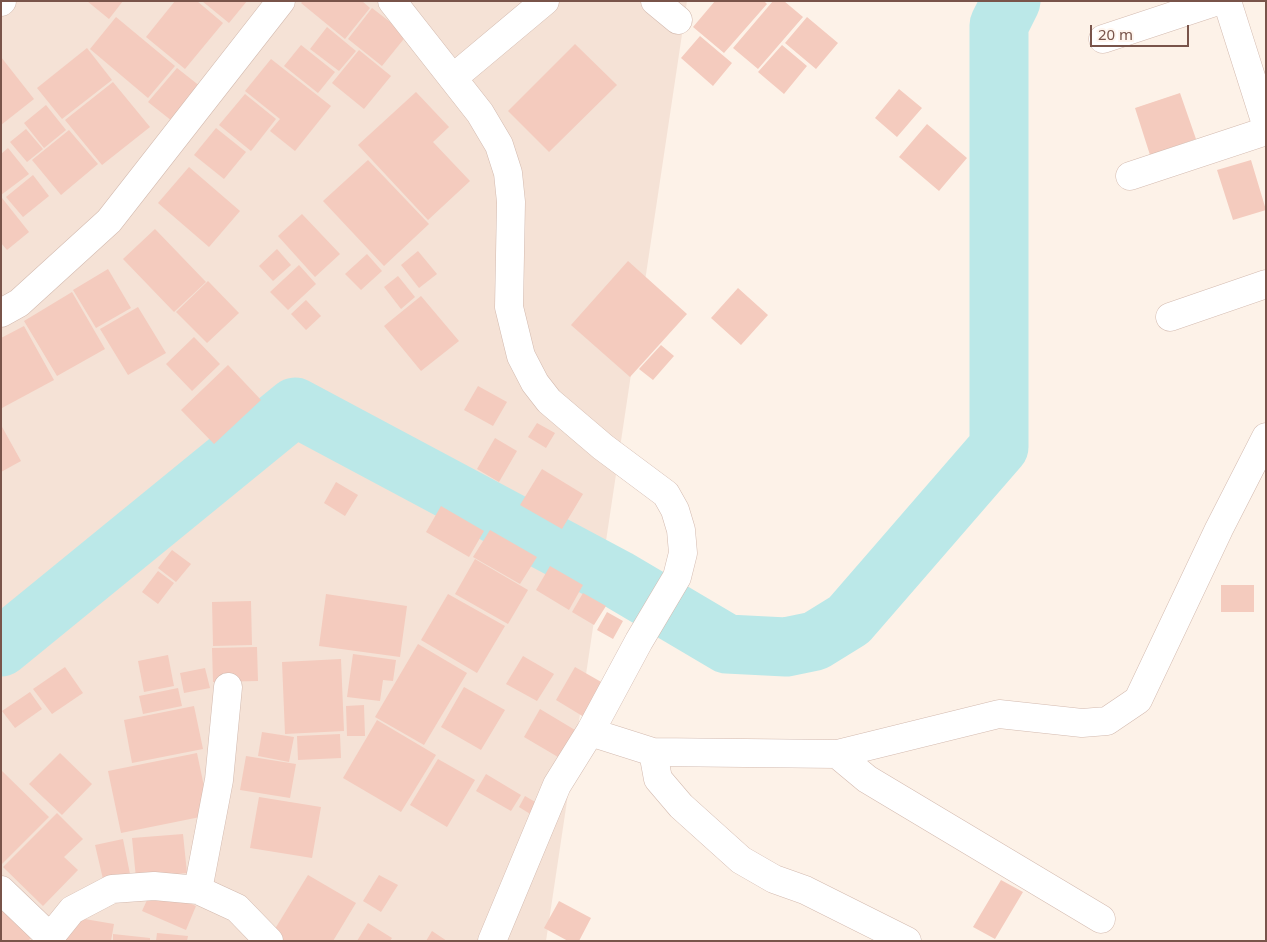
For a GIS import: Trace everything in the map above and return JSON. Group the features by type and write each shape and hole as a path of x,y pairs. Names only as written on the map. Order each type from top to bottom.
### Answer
{"street":[{"path":"392,1 480,113 499,145 508,173 511,202 509,307 522,356 535,383 550,401 603,447 666,494 675,510 681,530 683,553 677,577 639,641 590,732 557,785 492,941"},
{"path":"453,78 545,1"},
{"path":"655,1 678,20"},
{"path":"1103,39 1218,1"},
{"path":"1227,1 1266,124"},
{"path":"1,313 19,303 109,221 271,5"},
{"path":"1130,176 1266,131"},
{"path":"1170,317 1266,284"},
{"path":"590,732 652,752 837,754 999,714 1073,722 1107,721 1138,700 1219,529 1266,437"},
{"path":"198,890 219,780 228,687"},
{"path":"652,752 658,779 681,806 741,860 774,879 805,890 907,941"},
{"path":"837,754 867,779 1101,919"},
{"path":"1,890 49,939 72,910 112,889 154,886 198,890 237,908 269,941"}],"shaded area":[{"path":"1,1 687,1 546,941 1,941"}],"building":[{"path":"87,1 123,1 109,19"},
{"path":"175,1 197,1 223,23 185,69 146,37"},
{"path":"202,1 247,1 229,23"},
{"path":"303,1 362,1 370,8 345,39 301,3"},
{"path":"715,1 764,1 767,4 724,53 693,27"},
{"path":"773,1 784,1 803,17 758,69 733,48"},
{"path":"372,8 407,35 382,66 348,39"},
{"path":"116,17 175,66 148,98 90,49"},
{"path":"807,17 838,43 816,69 785,43"},
{"path":"327,27 356,51 339,71 310,49"},
{"path":"700,36 732,63 713,86 681,58"},
{"path":"575,44 617,85 549,152 508,111"},
{"path":"301,45 335,72 318,93 284,66"},
{"path":"782,45 807,66 784,94 758,72"},
{"path":"87,48 112,80 62,119 37,88"},
{"path":"359,50 391,76 364,109 332,83"},
{"path":"1,57 34,99 1,125"},
{"path":"271,59 331,106 295,151 270,131 280,119 245,91"},
{"path":"177,68 201,87 172,121 148,102"},
{"path":"113,82 150,127 102,165 65,120"},
{"path":"899,89 922,108 897,137 875,118"},
{"path":"416,92 449,127 433,142 470,181 428,220 358,145"},
{"path":"1180,93 1196,139 1150,155 1135,108"},
{"path":"245,94 276,119 251,151 219,125"},
{"path":"46,105 66,130 44,148 24,123"},
{"path":"927,124 967,158 939,191 899,157"},
{"path":"216,128 246,152 224,179 194,155"},
{"path":"26,129 43,149 27,162 10,142"},
{"path":"69,130 98,164 61,195 32,160"},
{"path":"8,148 29,174 1,195 1,154"},
{"path":"368,160 429,224 384,266 323,201"},
{"path":"1251,160 1266,210 1233,220 1217,170"},
{"path":"189,167 240,211 209,247 158,203"},
{"path":"33,175 49,196 23,217 6,197"},
{"path":"2,198 29,232 7,250 1,243"},
{"path":"302,214 340,254 315,277 278,236"},
{"path":"155,229 206,282 174,312 123,259"},
{"path":"277,249 291,265 273,281 259,266"},
{"path":"418,251 437,274 419,288 401,265"},
{"path":"367,254 382,271 361,290 345,274"},
{"path":"628,261 687,314 630,377 571,325"},
{"path":"299,265 316,284 288,310 270,292"},
{"path":"108,269 131,308 96,328 73,290"},
{"path":"398,276 415,297 401,309 384,287"},
{"path":"208,281 239,313 207,343 176,312"},
{"path":"738,288 768,315 741,345 711,318"},
{"path":"72,292 105,349 57,376 24,321"},
{"path":"421,296 459,341 421,371 384,326"},
{"path":"306,300 321,316 306,330 291,314"},
{"path":"138,307 166,353 128,375 100,329"},
{"path":"24,326 54,380 2,408 1,338"},
{"path":"194,337 220,364 192,391 166,364"},
{"path":"661,345 674,356 653,380 639,369"},
{"path":"228,365 261,400 214,444 181,410"},
{"path":"478,386 507,402 493,426 464,410"},
{"path":"537,423 555,433 546,448 528,437"},
{"path":"1,425 21,461 1,472"},
{"path":"495,438 517,451 499,482 477,469"},
{"path":"542,469 583,494 562,529 520,505"},
{"path":"336,482 358,495 345,516 324,503"},
{"path":"441,506 484,531 469,557 426,532"},
{"path":"490,530 537,557 520,584 473,557"},
{"path":"172,550 191,564 176,582 158,568"},
{"path":"475,559 528,590 508,624 455,594"},
{"path":"550,566 583,585 569,610 536,590"},
{"path":"158,571 174,583 158,604 142,592"},
{"path":"1221,585 1254,585 1254,612 1221,612"},
{"path":"583,593 606,606 594,625 572,612"},
{"path":"326,594 407,606 400,657 319,646"},
{"path":"448,594 505,626 477,673 421,640"},
{"path":"251,601 252,645 213,646 212,602"},
{"path":"607,612 623,621 613,639 597,630"},
{"path":"418,644 467,673 424,745 375,717"},
{"path":"257,647 258,681 213,682 212,648"},
{"path":"353,654 396,660 393,681 383,680 380,701 347,697"},
{"path":"168,655 174,686 144,692 138,661"},
{"path":"523,656 554,674 537,701 506,684"},
{"path":"341,659 344,731 285,734 282,662"},
{"path":"65,667 83,693 52,714 33,689"},
{"path":"575,667 603,683 584,717 556,700"},
{"path":"205,668 210,688 184,693 180,673"},
{"path":"464,687 505,710 481,750 441,727"},
{"path":"178,688 182,706 143,714 139,696"},
{"path":"30,692 42,709 15,728 2,711"},
{"path":"364,705 365,736 347,736 346,706"},
{"path":"194,706 203,749 132,763 124,720"},
{"path":"540,709 575,730 558,757 524,737"},
{"path":"377,720 436,755 401,812 343,778"},
{"path":"262,732 294,737 289,762 258,756"},
{"path":"340,734 341,758 298,760 297,736"},
{"path":"60,753 92,784 62,815 29,784"},
{"path":"197,753 210,815 121,833 108,771"},
{"path":"246,756 296,764 290,798 240,790"},
{"path":"438,759 475,780 447,827 410,805"},
{"path":"1,770 49,817 1,865"},
{"path":"486,774 521,795 511,811 476,791"},
{"path":"525,796 542,806 535,817 519,807"},
{"path":"259,797 321,807 312,858 250,848"},
{"path":"57,813 83,839 64,857 78,870 43,906 3,867"},
{"path":"183,834 187,873 136,878 132,838"},
{"path":"123,839 130,874 103,879 95,845"},
{"path":"308,875 356,903 333,941 277,941 270,937"},
{"path":"379,875 398,885 381,912 363,901"},
{"path":"1001,880 1023,892 995,939 973,927"},
{"path":"153,887 196,906 186,930 142,911"},
{"path":"1,901 36,933 28,941 1,941"},
{"path":"559,901 591,918 579,941 568,941 544,928"},
{"path":"67,916 114,924 111,941 63,941"},
{"path":"368,923 392,938 390,941 357,941"},
{"path":"432,931 447,941 426,941"},
{"path":"157,933 188,936 187,941 156,941"},
{"path":"113,934 150,938 150,941 113,941"}],"waterway":[{"path":"1,647 295,407 617,579 727,644 786,647 815,641 849,620 999,447 999,25 1011,1"}]}
